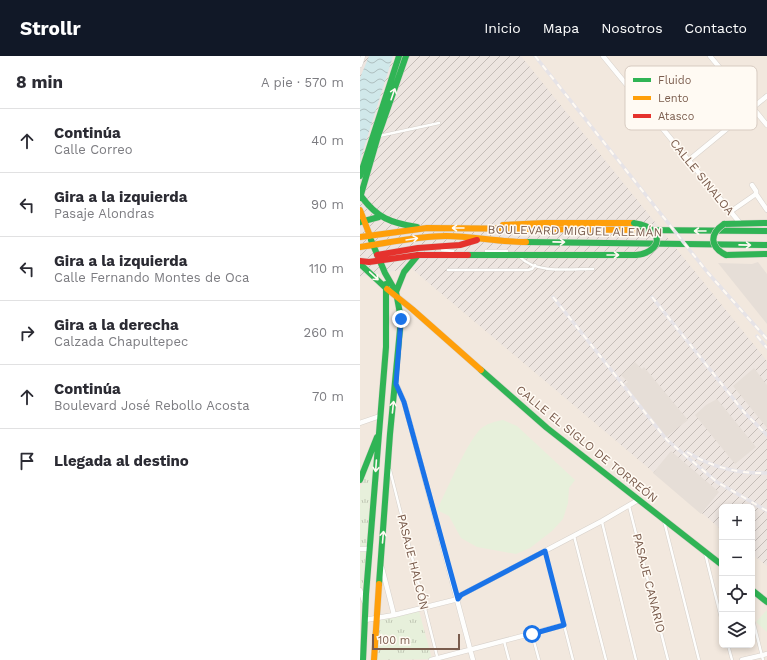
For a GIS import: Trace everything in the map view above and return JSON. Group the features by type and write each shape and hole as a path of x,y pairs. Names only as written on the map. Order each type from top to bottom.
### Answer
{"main road":[{"path":"399,56 360,197 379,217 402,224 427,228"},
{"path":"360,176 406,56"},
{"path":"360,210 362,222 374,245 385,274 397,295"},
{"path":"362,222 379,217"},
{"path":"378,257 418,255 641,256 651,251 654,247 656,236 646,224 634,223 545,223 478,228"},
{"path":"767,223 724,224 715,230 713,238 715,247 721,253 726,255 767,254"},
{"name":"BOULEVARD MIGUEL ALEMÁN","path":"360,236 427,228 767,231"},
{"path":"360,263 369,262 378,257 428,247 460,245 480,239 533,230"},
{"name":"BOULEVARD MIGUEL ALEMÁN","path":"360,247 437,236 458,236 507,242 767,245"},
{"path":"518,255 541,242"},
{"path":"374,660 390,434 396,384 401,319 397,295 398,285 403,271 418,255"},
{"name":"CALLE EL SIGLO DE TORREÓN","path":"360,263 387,289 397,295 547,428 719,563"},
{"path":"363,660 369,549 386,347 387,289 385,274"},
{"path":"386,347 399,346"},
{"path":"360,480 378,434"},
{"path":"755,592 767,602"}],"street":[{"path":"360,65 363,56"},
{"name":"CALLE SINALOA","path":"603,56 625,83"},
{"path":"710,56 718,66"},
{"path":"757,105 767,96"},
{"path":"757,113 767,125"},
{"name":"CALLE SINALOA","path":"664,130 740,223"},
{"path":"689,160 726,130"},
{"path":"752,185 756,191 756,194 767,210"},
{"path":"730,212 756,194"},
{"path":"396,384 404,402 458,599 473,660"},
{"path":"360,423 380,416"},
{"path":"365,620 394,615 424,606 458,599 461,595 602,521 638,500"},
{"path":"360,549 369,549"},
{"path":"381,561 394,615"},
{"path":"360,590 365,604"},
{"path":"431,660 564,625"},
{"path":"742,660 764,656"}],"lane":[{"path":"376,135 439,123"},
{"path":"428,247 452,251 505,251 518,255 524,261 542,268 593,270"},
{"path":"448,270 528,270 532,269 535,265"},
{"name":"PASAJE HALCÓN","path":"389,464 438,659"},
{"name":"PASAJE CANARIO","path":"629,506 668,660"},
{"path":"664,519 699,660"},
{"path":"602,521 636,660"},
{"path":"574,536 606,660"},
{"path":"545,551 573,660"},
{"path":"704,551 719,612"},
{"path":"755,626 764,656"},
{"path":"532,634 539,660"},
{"path":"504,641 509,660"},
{"path":"729,648 732,660"}],"shaded area":[{"path":"360,56 767,56 767,660 360,660"},
{"path":"360,56 521,56 767,361 767,566 755,556 755,504 719,504 719,527 411,268 360,277"}],"green space":[{"path":"503,420 517,426 575,480 569,488 568,503 563,519 552,531 530,548 516,554 477,547 461,538 449,516 437,510 471,441 483,427"},
{"path":"375,446 362,593 360,586 360,490"},
{"path":"767,610 767,632 756,622"},
{"path":"419,611 432,659 374,660 378,620"}],"water":[{"path":"369,56 393,56 360,160 360,78"}],"building":[{"path":"758,262 767,274 767,324 718,263 752,264"},
{"path":"635,362 642,369 644,367 688,420 666,437 623,385 628,382 621,375"},
{"path":"754,368 767,385 767,428 733,386"},
{"path":"717,399 756,447 735,464 695,415 706,405"},
{"path":"671,451 719,492 701,514 653,473"}],"railway":[{"path":"535,56 708,273 767,339"},
{"path":"553,297 667,440 717,482 767,511"},
{"path":"652,297 744,412 767,435"},
{"path":"757,336 767,348"},
{"path":"687,452 715,466 736,471 767,473"}],"traffic: fast":[{"path":"360,176 399,56"},
{"path":"360,198 378,136 406,56"},
{"path":"361,196 373,210 385,218 400,224 417,227"},
{"path":"360,222 379,217"},
{"path":"634,223 650,228 656,235 657,240 654,247 646,253 636,255"},
{"path":"724,224 767,223"},
{"path":"724,224 716,232 713,240 717,248 726,255"},
{"path":"637,230 767,231"},
{"path":"371,240 385,273 396,292 401,319 390,434 379,584"},
{"path":"526,242 767,245"},
{"path":"726,255 767,254"},
{"path":"396,292 404,272 418,255"},
{"path":"468,255 636,255"},
{"path":"360,264 387,289"},
{"path":"363,660 366,594 386,347 386,284"},
{"path":"481,370 547,428 719,563"},
{"path":"360,480 377,437"},
{"path":"755,592 767,602"}],"traffic: slow":[{"path":"360,210 370,236"},
{"path":"503,225 545,223 634,223"},
{"path":"360,237 427,228 637,230"},
{"path":"360,247 413,238 435,236 456,236 526,242"},
{"path":"387,289 481,370"},
{"path":"374,660 379,584"}],"traffic: jam":[{"path":"377,255 418,248 460,245 477,240"},
{"path":"360,261 369,262 418,255 468,255"}],"route":[{"path":"401,319 396,384 404,402 458,599 461,595 545,551 564,625 532,634"}]}
